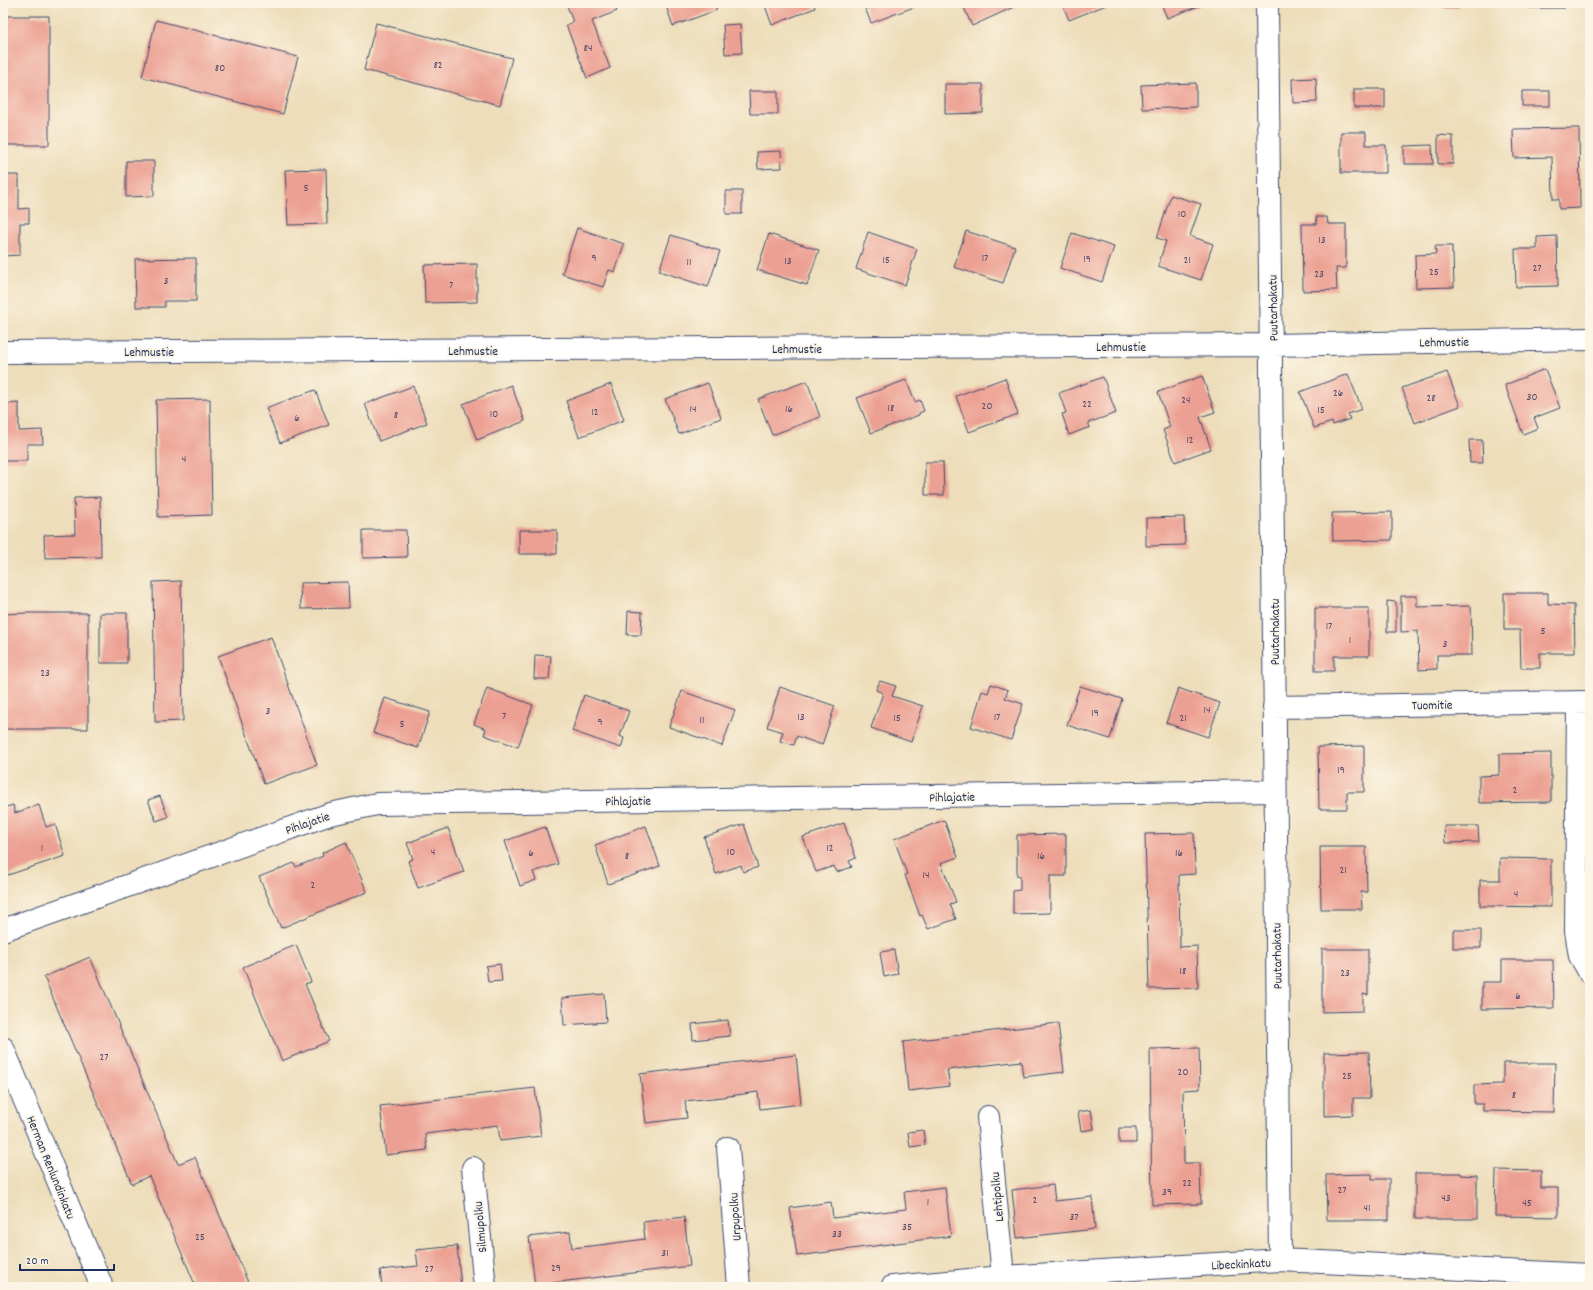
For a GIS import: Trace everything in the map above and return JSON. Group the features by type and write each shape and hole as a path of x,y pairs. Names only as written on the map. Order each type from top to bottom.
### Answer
{"street":[{"name":"Puutarhakatu","path":"1267,3 1272,345 1274,791 1280,1260"},
{"name":"Lehmustie","path":"3,352 1272,345 1590,338"},
{"name":"Tuomitie","path":"1274,706 1584,702"},
{"path":"1584,702 1576,931 1580,956 1590,973"},
{"name":"Pihlajatie","path":"3,930 330,814 377,804 1274,791"},
{"name":"Herman Renlundinkatu","path":"3,1048 102,1287"},
{"name":"Lehtipolku","path":"988,1117 1003,1277"},
{"name":"Urpupolku","path":"728,1148 739,1287"},
{"name":"Silmupolku","path":"473,1168 485,1287"},
{"name":"Libeckinkatu","path":"892,1287 1003,1277 1280,1260 1590,1275"}],"building":[{"path":"566,3 614,3 617,11 592,21 610,68 587,78 566,25 573,22"},
{"path":"665,3 714,3 717,10 673,26"},
{"path":"764,3 813,3 815,8 772,25"},
{"path":"863,3 913,3 914,7 871,23"},
{"path":"962,3 1015,3 1016,6 972,26"},
{"path":"1062,3 1111,3 1069,20"},
{"path":"1161,3 1207,3 1167,18"},
{"path":"1442,3 1459,3 1459,8 1442,8"},
{"path":"1529,3 1564,3 1564,8 1529,8"},
{"path":"3,16 49,16 49,145 3,145"},
{"path":"156,20 298,57 283,114 142,77"},
{"path":"376,23 512,58 500,105 364,70"},
{"path":"740,24 742,53 725,54 723,25"},
{"path":"1588,61 1590,61 1590,104 1588,104"},
{"path":"1316,78 1317,102 1293,103 1292,79"},
{"path":"1196,83 1196,107 1142,109 1141,85"},
{"path":"945,84 983,84 983,113 945,114"},
{"path":"1354,89 1385,89 1385,108 1354,108"},
{"path":"749,91 778,91 778,114 750,114"},
{"path":"1522,91 1550,91 1550,106 1522,106"},
{"path":"1579,128 1580,208 1559,209 1559,199 1553,199 1552,157 1514,158 1513,129"},
{"path":"1341,132 1366,132 1366,145 1386,145 1386,173 1341,173"},
{"path":"1438,135 1453,136 1453,164 1438,164"},
{"path":"1432,145 1433,164 1404,164 1404,146"},
{"path":"781,151 782,168 758,169 757,152"},
{"path":"126,161 154,161 154,196 126,197"},
{"path":"326,169 327,224 288,225 285,170"},
{"path":"3,175 19,175 19,209 29,208 29,223 20,223 20,255 3,256"},
{"path":"726,191 742,191 742,214 726,214"},
{"path":"1171,195 1201,204 1190,236 1213,244 1201,280 1158,266 1166,241 1157,238"},
{"path":"1316,217 1327,217 1328,224 1346,224 1346,268 1336,268 1337,290 1303,291 1302,224 1317,224"},
{"path":"577,228 624,244 615,272 609,270 603,287 562,274"},
{"path":"966,231 1015,247 1003,283 954,267"},
{"path":"868,232 917,249 905,285 856,269"},
{"path":"1072,233 1114,247 1102,282 1060,268"},
{"path":"769,234 819,250 807,285 757,270"},
{"path":"671,235 720,251 708,287 659,271"},
{"path":"1557,236 1558,286 1516,287 1515,249 1537,249 1537,237"},
{"path":"1435,246 1452,246 1454,287 1416,288 1415,255 1436,254"},
{"path":"196,258 196,301 165,301 165,307 136,307 135,259"},
{"path":"477,264 477,302 425,303 424,265"},
{"path":"1545,369 1560,408 1534,418 1538,428 1523,434 1505,385"},
{"path":"1447,372 1460,406 1415,423 1402,388"},
{"path":"1348,374 1362,409 1348,414 1350,419 1333,425 1332,422 1314,428 1300,392"},
{"path":"1202,376 1215,412 1200,417 1211,449 1175,462 1163,430 1170,427 1158,392"},
{"path":"1103,377 1116,413 1088,423 1090,427 1069,435 1062,414 1066,413 1059,393"},
{"path":"1005,378 1018,414 969,432 956,396"},
{"path":"906,380 915,402 920,400 924,411 919,413 919,415 871,433 857,398"},
{"path":"807,381 820,417 772,435 758,399"},
{"path":"708,383 721,418 679,434 665,399"},
{"path":"611,384 624,420 579,437 566,401"},
{"path":"511,385 525,421 477,440 463,404"},
{"path":"413,386 427,423 379,441 365,404"},
{"path":"315,390 329,425 280,443 266,408"},
{"path":"210,399 212,515 158,517 156,400"},
{"path":"19,403 19,431 42,430 43,444 27,444 27,461 3,461 3,404"},
{"path":"1469,440 1482,440 1483,463 1470,463"},
{"path":"925,462 943,462 944,495 925,495"},
{"path":"100,497 101,557 45,558 44,535 75,534 74,498"},
{"path":"1392,512 1392,540 1333,541 1332,513"},
{"path":"1184,517 1185,545 1146,546 1146,518"},
{"path":"363,530 406,530 407,557 363,558"},
{"path":"519,530 557,530 557,554 519,554"},
{"path":"181,581 183,721 155,722 153,582"},
{"path":"348,582 349,608 301,609 300,583"},
{"path":"1504,593 1548,593 1548,604 1574,605 1575,653 1540,653 1540,668 1521,668 1520,630 1504,630"},
{"path":"1401,596 1417,596 1417,607 1471,606 1472,655 1437,655 1437,669 1419,670 1418,631 1401,632"},
{"path":"1387,601 1396,602 1396,632 1387,632"},
{"path":"1315,608 1369,608 1369,656 1334,656 1334,671 1315,671"},
{"path":"628,611 642,612 641,635 627,635"},
{"path":"88,613 88,729 3,729 3,614"},
{"path":"100,613 127,613 127,663 100,663"},
{"path":"271,637 317,765 264,784 218,656"},
{"path":"535,655 551,656 549,679 534,679"},
{"path":"880,681 896,686 892,696 923,706 911,742 871,728 883,693 876,690"},
{"path":"991,684 1008,690 1005,698 1023,704 1011,740 971,727 982,691 988,693"},
{"path":"1080,686 1122,699 1110,739 1067,725"},
{"path":"780,687 835,706 822,745 797,736 794,745 780,741 783,732 767,727"},
{"path":"487,688 533,705 518,747 484,735 486,729 474,724"},
{"path":"1178,688 1220,703 1208,737 1166,723"},
{"path":"682,691 735,710 722,746 669,727"},
{"path":"584,695 629,711 620,736 624,738 621,748 572,731"},
{"path":"385,698 430,712 418,748 373,733"},
{"path":"1364,746 1364,792 1347,792 1347,809 1319,809 1318,747"},
{"path":"1551,753 1551,802 1479,803 1479,776 1499,775 1499,754"},
{"path":"160,796 168,817 156,821 148,800"},
{"path":"13,805 15,813 39,805 46,827 55,824 65,856 8,875 3,859 3,808"},
{"path":"944,820 958,857 941,863 956,902 950,904 956,919 928,929 922,915 920,916 894,839"},
{"path":"844,823 856,858 849,861 852,867 837,872 834,866 816,872 803,837"},
{"path":"744,824 758,867 743,872 741,865 716,874 704,837"},
{"path":"646,826 660,866 608,884 595,845"},
{"path":"1444,826 1478,826 1479,842 1445,843"},
{"path":"545,827 558,864 533,872 536,880 520,886 505,841"},
{"path":"448,828 464,872 418,888 408,861 413,859 407,843"},
{"path":"1194,833 1195,874 1179,875 1180,947 1197,946 1198,988 1149,989 1145,834"},
{"path":"1066,834 1066,876 1050,876 1050,913 1013,914 1013,891 1020,890 1020,876 1017,876 1017,835"},
{"path":"346,842 367,892 281,928 259,877 294,863 296,867 323,856 322,853"},
{"path":"1320,847 1366,847 1367,892 1361,892 1362,909 1321,909"},
{"path":"1500,858 1551,859 1551,907 1480,906 1480,880 1500,880"},
{"path":"1453,930 1481,930 1481,948 1453,948"},
{"path":"296,945 311,982 305,984 329,1041 282,1061 243,967"},
{"path":"1322,949 1368,949 1368,995 1363,994 1363,1011 1322,1012"},
{"path":"894,950 898,974 884,977 880,952"},
{"path":"90,957 178,1164 195,1157 250,1287 196,1287 149,1176 132,1184 44,977"},
{"path":"1502,960 1553,960 1554,1008 1482,1009 1482,982 1502,982"},
{"path":"500,964 502,981 488,982 486,966"},
{"path":"604,994 606,1022 564,1025 562,998"},
{"path":"728,1020 730,1036 693,1040 692,1024"},
{"path":"1058,1023 1064,1072 1023,1077 1021,1061 947,1070 950,1086 908,1091 903,1042"},
{"path":"1199,1048 1200,1089 1183,1090 1184,1163 1200,1163 1201,1204 1152,1205 1150,1049"},
{"path":"1369,1052 1370,1098 1353,1098 1353,1115 1324,1116 1324,1053"},
{"path":"796,1055 801,1104 760,1109 758,1092 685,1101 687,1118 646,1123 640,1074"},
{"path":"1503,1063 1555,1063 1554,1112 1483,1111 1483,1104 1474,1104 1474,1085 1503,1084"},
{"path":"535,1088 541,1136 500,1141 498,1125 425,1134 427,1150 386,1155 380,1106"},
{"path":"1091,1110 1094,1129 1081,1131 1078,1112"},
{"path":"1119,1128 1136,1128 1136,1143 1119,1143"},
{"path":"923,1130 925,1145 910,1147 908,1132"},
{"path":"1496,1170 1541,1171 1541,1188 1558,1188 1558,1217 1495,1216"},
{"path":"1415,1173 1461,1173 1461,1175 1477,1176 1477,1219 1415,1219"},
{"path":"1372,1174 1372,1179 1389,1179 1389,1220 1327,1220 1326,1175"},
{"path":"1053,1185 1055,1201 1092,1197 1095,1229 1017,1238 1012,1190"},
{"path":"945,1187 951,1236 797,1256 790,1208 831,1202 833,1218 906,1209 904,1192"},
{"path":"684,1217 690,1266 535,1285 529,1237 570,1232 572,1248 608,1244 645,1239 643,1222"},
{"path":"457,1246 461,1287 382,1287 380,1270 418,1266 416,1250"},
{"path":"1374,1285 1399,1286 1374,1287"}]}
